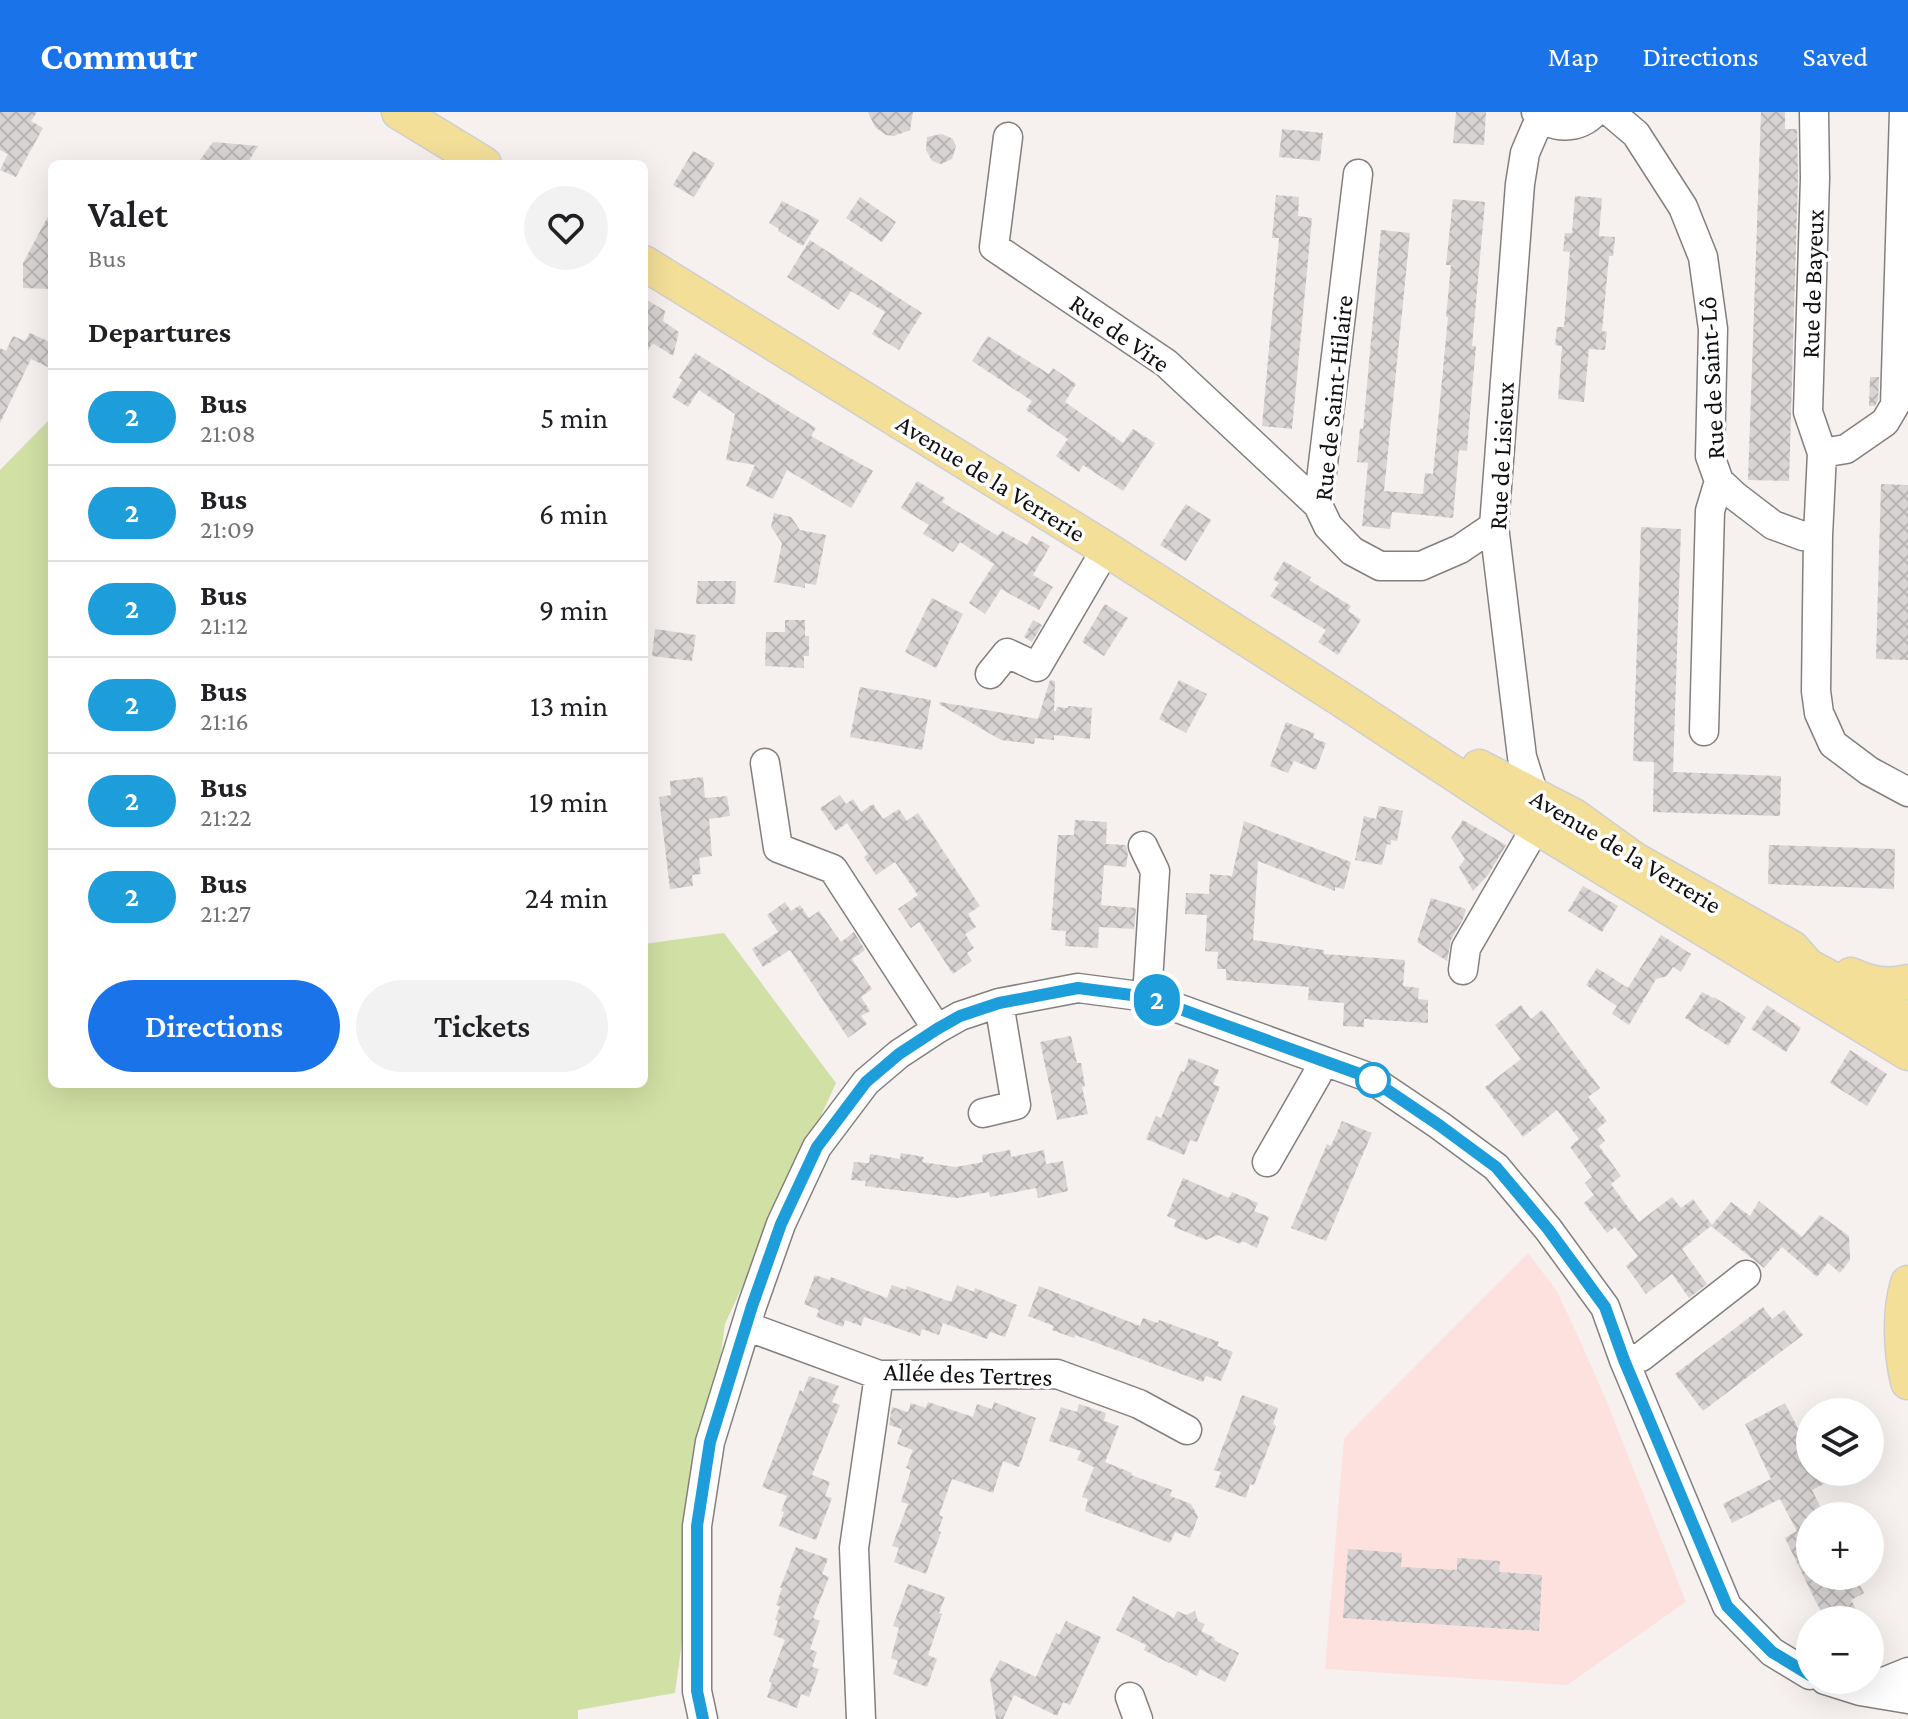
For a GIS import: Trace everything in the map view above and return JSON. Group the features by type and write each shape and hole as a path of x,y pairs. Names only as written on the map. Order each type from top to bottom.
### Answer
{"main road":[{"path":"399,112 477,160"},
{"name":"Avenue de la Verrerie","path":"648,265 1106,549 1336,696 1535,811 1908,1053"},
{"name":"Avenue de la Verrerie","path":"1535,811 1574,816 1635,860 1792,948 1808,966 1908,1020"},
{"path":"1792,948 1867,983 1891,986 1908,982"},
{"path":"1908,1283 1904,1298 1903,1345 1908,1382"}],"street":[{"path":"1538,115 1553,124 1567,126 1581,123 1595,112"},
{"name":"Rue de Saint-Lô","path":"1610,112 1636,134 1683,207 1703,257 1713,329 1710,456 1719,481 1773,525 1803,536 1818,536"},
{"name":"Rue de Bayeux","path":"1814,112 1808,412 1822,453 1818,536"},
{"path":"1822,453 1846,449 1885,422 1895,405 1904,112"},
{"name":"Rue de Lisieux","path":"1535,811 1522,757 1494,526 1520,184 1525,153 1538,115"},
{"name":"Rue de Vire","path":"1008,137 994,247 1166,363 1318,505"},
{"name":"Rue de Saint-Hilaire","path":"1358,174 1318,505 1328,526 1352,551 1380,566 1421,566 1460,549 1494,526"},
{"name":"Rue de Saint-Lô","path":"1704,731 1710,511 1719,481"},
{"path":"1818,536 1815,669 1819,713 1833,744 1869,771 1908,792"},
{"path":"990,674 1007,653 1037,667 1106,549"},
{"path":"765,763 778,848 833,869 937,1029"},
{"name":"Avenue de la Verrerie","path":"1463,970 1466,948 1535,811"},
{"path":"1143,846 1155,871 1147,997"},
{"path":"703,1719 697,1691 697,1526 710,1442 781,1224 817,1147 866,1082 899,1054 937,1029 960,1016 999,1003 1078,988 1147,997 1368,1077 1496,1167 1548,1229 1605,1307 1624,1360 1727,1606 1772,1652 1796,1667"},
{"path":"983,1113 1016,1105 999,1003"},
{"path":"1267,1162 1317,1075 1320,1060"},
{"path":"1624,1360 1641,1357 1746,1275"},
{"name":"Allée des Tertres","path":"746,1326 879,1375 1057,1374 1139,1404 1187,1430"},
{"path":"861,1719 854,1548 879,1375"},
{"path":"1884,1682 1908,1672"},
{"path":"1878,1694 1908,1699"}],"shaded area":[{"path":"1528,1253 1556,1290 1573,1325 1605,1397 1686,1602 1567,1685 1325,1669 1344,1438"}],"green space":[{"path":"48,421 48,1088 648,1088 648,943 724,933 836,1083 725,1324 675,1693 578,1710 578,1719 0,1719 0,470"}],"building":[{"path":"0,112 37,112 31,121 43,128 16,177 0,170 8,154 0,150"},
{"path":"868,112 913,112 910,130 894,136 886,135 875,127"},
{"path":"1456,112 1486,112 1484,145 1453,143"},
{"path":"1761,112 1785,112 1785,129 1797,129 1789,481 1748,480"},
{"path":"1282,129 1323,133 1320,161 1279,157"},
{"path":"942,134 953,139 956,146 952,159 941,164 932,161 926,150 927,137"},
{"path":"213,142 258,146 249,160 200,160"},
{"path":"693,151 715,163 694,197 673,185"},
{"path":"1276,195 1299,197 1298,216 1312,218 1292,429 1262,426 1279,238 1272,238"},
{"path":"1575,196 1602,198 1599,236 1615,237 1613,256 1609,256 1602,331 1607,332 1605,350 1589,349 1584,402 1558,399 1562,346 1555,345 1557,327 1564,327 1570,252 1563,251 1565,233 1572,233"},
{"path":"860,197 896,222 882,242 846,218"},
{"path":"1453,199 1485,202 1472,346 1476,346 1467,451 1459,450 1453,518 1392,512 1390,529 1362,526 1368,463 1357,462 1360,428 1363,429 1381,230 1410,233 1384,491 1423,494 1425,473 1433,474 1448,317 1451,265 1446,265"},
{"path":"782,201 819,220 803,246 769,223"},
{"path":"48,216 48,289 23,288 23,263"},
{"path":"810,240 922,313 899,350 872,334 885,312 851,291 839,310 787,277"},
{"path":"648,300 665,311 663,321 679,332 673,356 651,345 648,351"},
{"path":"30,333 48,341 48,367 31,359 0,423 0,348 6,351 13,336 25,341"},
{"path":"988,336 1049,374 1053,368 1076,384 1065,402 1123,443 1133,429 1155,443 1123,491 1083,465 1079,472 1056,456 1068,439 1026,410 1032,401 972,361"},
{"path":"695,353 816,428 811,436 873,471 851,508 787,470 773,499 746,486 755,465 726,460 735,414 699,390 688,407 672,397 682,380 679,378"},
{"path":"1870,377 1879,377 1875,406 1869,406"},
{"path":"917,481 945,498 942,502 998,536 1002,531 1027,545 1032,536 1050,546 1033,575 1053,587 1039,610 1001,589 985,614 969,603 994,564 960,542 953,552 923,534 929,525 901,508"},
{"path":"1881,484 1908,485 1908,660 1876,659"},
{"path":"1186,504 1211,520 1186,561 1160,545"},
{"path":"774,513 791,517 800,530 826,535 816,585 805,583 805,588 774,582 782,543 771,527"},
{"path":"1641,527 1681,529 1673,772 1781,776 1780,816 1653,812 1654,762 1633,761"},
{"path":"1284,561 1351,606 1348,611 1361,620 1338,655 1318,642 1326,630 1270,596 1279,583 1273,579"},
{"path":"698,581 736,581 735,604 696,604"},
{"path":"932,598 963,614 936,668 905,652"},
{"path":"1105,604 1128,618 1104,656 1082,642"},
{"path":"785,620 805,620 809,656 804,656 804,668 765,666 766,632 785,632"},
{"path":"1033,620 1042,625 1032,642 1024,637"},
{"path":"655,629 696,635 692,661 652,656"},
{"path":"1050,680 1055,681 1054,711 1057,707 1068,706 1092,708 1090,739 1054,735 1054,740 1035,738 1034,744 1001,740 939,704 1038,719"},
{"path":"1179,680 1207,694 1186,733 1159,719"},
{"path":"860,687 931,700 922,750 850,737"},
{"path":"1286,722 1314,733 1313,738 1326,743 1316,770 1294,761 1288,773 1270,766"},
{"path":"703,777 705,798 727,796 730,816 709,819 712,856 699,858 701,874 692,875 693,886 670,889 659,797 671,795 670,781"},
{"path":"840,795 846,804 853,799 861,812 873,804 883,819 899,809 907,821 918,813 980,906 968,914 976,927 965,934 974,948 967,953 972,961 953,974 919,922 911,928 898,909 918,895 895,862 876,875 864,857 868,854 847,823 836,831 820,808"},
{"path":"1379,806 1403,811 1397,841 1391,840 1391,845 1387,844 1382,865 1355,860 1364,816 1376,819"},
{"path":"1075,820 1107,822 1106,844 1126,845 1128,853 1126,867 1104,865 1101,905 1136,908 1134,929 1099,927 1098,948 1065,946 1066,931 1051,930 1058,835 1074,835"},
{"path":"1463,820 1506,845 1488,875 1473,891 1459,867 1465,859 1451,838"},
{"path":"1244,821 1351,862 1344,889 1335,887 1335,891 1258,861 1253,940 1324,950 1324,954 1405,960 1403,986 1419,988 1418,999 1428,1000 1428,1023 1364,1019 1364,1027 1343,1026 1344,1003 1308,1000 1309,987 1226,980 1226,969 1217,969 1218,952 1205,951 1207,915 1185,914 1186,893 1209,894 1210,874 1232,876"},
{"path":"1769,845 1895,849 1894,889 1768,884"},
{"path":"1583,886 1618,906 1602,932 1568,911"},
{"path":"1431,898 1466,909 1451,940 1447,961 1417,942"},
{"path":"785,902 791,911 800,905 809,918 819,911 841,942 854,932 865,950 852,959 872,989 861,997 870,1011 861,1016 867,1024 848,1038 790,950 763,967 752,949 778,932 767,915"},
{"path":"1661,935 1691,954 1681,972 1673,967 1667,976 1656,979 1629,1025 1612,1014 1617,1006 1586,985 1597,968 1628,988"},
{"path":"1702,992 1746,1017 1728,1046 1685,1018"},
{"path":"1521,1005 1531,1019 1542,1010 1600,1088 1588,1097 1607,1121 1597,1129 1605,1141 1599,1146 1621,1176 1611,1184 1639,1222 1672,1197 1681,1208 1693,1199 1712,1225 1731,1202 1750,1216 1759,1201 1802,1237 1820,1215 1849,1236 1850,1260 1840,1273 1828,1263 1817,1277 1782,1247 1764,1268 1711,1226 1682,1249 1707,1284 1689,1298 1672,1274 1646,1294 1626,1266 1638,1256 1615,1227 1607,1233 1584,1203 1594,1195 1585,1183 1592,1177 1570,1147 1579,1139 1557,1110 1523,1137 1485,1087 1521,1059 1495,1025"},
{"path":"1767,1005 1801,1028 1786,1052 1751,1029"},
{"path":"1071,1036 1077,1063 1081,1063 1088,1114 1057,1120 1040,1042"},
{"path":"1850,1050 1887,1074 1867,1106 1830,1083"},
{"path":"1189,1058 1219,1070 1213,1084 1220,1087 1197,1142 1190,1140 1184,1155 1146,1139 1156,1116 1161,1118"},
{"path":"1342,1121 1372,1133 1326,1241 1291,1228 1327,1144 1331,1146"},
{"path":"1010,1150 1011,1157 1044,1150 1046,1164 1063,1161 1068,1191 1038,1198 1036,1188 990,1197 989,1192 957,1198 865,1186 866,1181 851,1180 854,1162 869,1163 870,1154 900,1159 901,1153 924,1157 922,1162 956,1167 983,1162 982,1155"},
{"path":"1183,1178 1229,1198 1232,1192 1258,1203 1254,1211 1269,1217 1257,1248 1218,1235 1206,1240 1174,1227 1176,1220 1167,1216"},
{"path":"815,1275 830,1280 831,1277 887,1298 892,1285 906,1290 907,1286 951,1302 957,1285 974,1292 975,1288 1017,1305 1005,1337 990,1332 987,1339 943,1323 939,1335 922,1329 920,1336 864,1317 861,1326 845,1320 843,1327 816,1317 819,1310 804,1304"},
{"path":"1039,1286 1140,1326 1143,1318 1158,1323 1159,1320 1219,1342 1217,1346 1233,1352 1221,1381 1206,1376 1203,1382 1075,1335 1074,1338 1052,1330 1054,1326 1028,1316"},
{"path":"1763,1307 1772,1319 1784,1310 1803,1335 1703,1411 1675,1374"},
{"path":"809,1376 839,1386 832,1402 840,1405 812,1475 830,1482 825,1496 832,1498 816,1540 779,1526 787,1496 762,1487 800,1390 803,1392"},
{"path":"1242,1395 1278,1408 1272,1438 1246,1498 1215,1487 1221,1472 1214,1470"},
{"path":"928,1402 973,1417 977,1404 992,1409 994,1402 1036,1418 1019,1467 1003,1461 993,1493 952,1479 939,1515 943,1517 938,1531 941,1532 926,1574 894,1562 899,1548 892,1546 908,1504 901,1502 911,1470 906,1468 913,1450 897,1444 902,1429 889,1425 892,1407 908,1412 911,1403 926,1408"},
{"path":"1785,1403 1796,1425 1796,1486 1820,1486 1812,1490 1818,1502 1796,1502 1796,1529 1780,1499 1732,1523 1723,1504 1771,1479 1745,1424"},
{"path":"1079,1404 1106,1413 1104,1421 1119,1426 1105,1462 1172,1490 1170,1496 1191,1504 1198,1517 1190,1538 1175,1532 1170,1543 1085,1511 1088,1499 1082,1497 1094,1467 1077,1460 1081,1451 1049,1441 1061,1407 1077,1412"},
{"path":"1796,1532 1796,1561 1785,1538"},
{"path":"796,1547 828,1559 822,1574 829,1577 813,1618 820,1621 810,1649 817,1652 812,1667 819,1669 809,1697 801,1694 797,1708 767,1697 772,1683 769,1681 785,1640 773,1635 780,1606 776,1605"},
{"path":"1348,1549 1402,1553 1401,1567 1457,1570 1457,1558 1500,1561 1499,1572 1542,1575 1539,1631 1343,1618"},
{"path":"908,1584 945,1597 928,1655 937,1659 927,1687 893,1674 898,1661 891,1658 899,1628 893,1626"},
{"path":"1810,1590 1862,1590 1864,1593 1851,1600 1854,1606 1818,1606"},
{"path":"1133,1596 1174,1618 1177,1611 1186,1615 1195,1611 1198,1621 1205,1624 1201,1631 1239,1653 1225,1682 1200,1669 1197,1676 1169,1663 1144,1650 1146,1645 1116,1630"},
{"path":"1066,1621 1101,1637 1070,1705 1063,1702 1057,1716 1014,1695 1003,1719 996,1719 990,1679 1000,1660 1036,1677 1056,1633 1059,1635"}],"bus line":[{"name":"2","path":"703,1719 697,1691 697,1526 710,1442 781,1224 817,1147 866,1082 899,1054 937,1029 960,1016 999,1003 1078,988 1147,997 1167,1003 1368,1077 1496,1167 1548,1229 1605,1307 1624,1360 1727,1606 1772,1652 1796,1668"}]}
